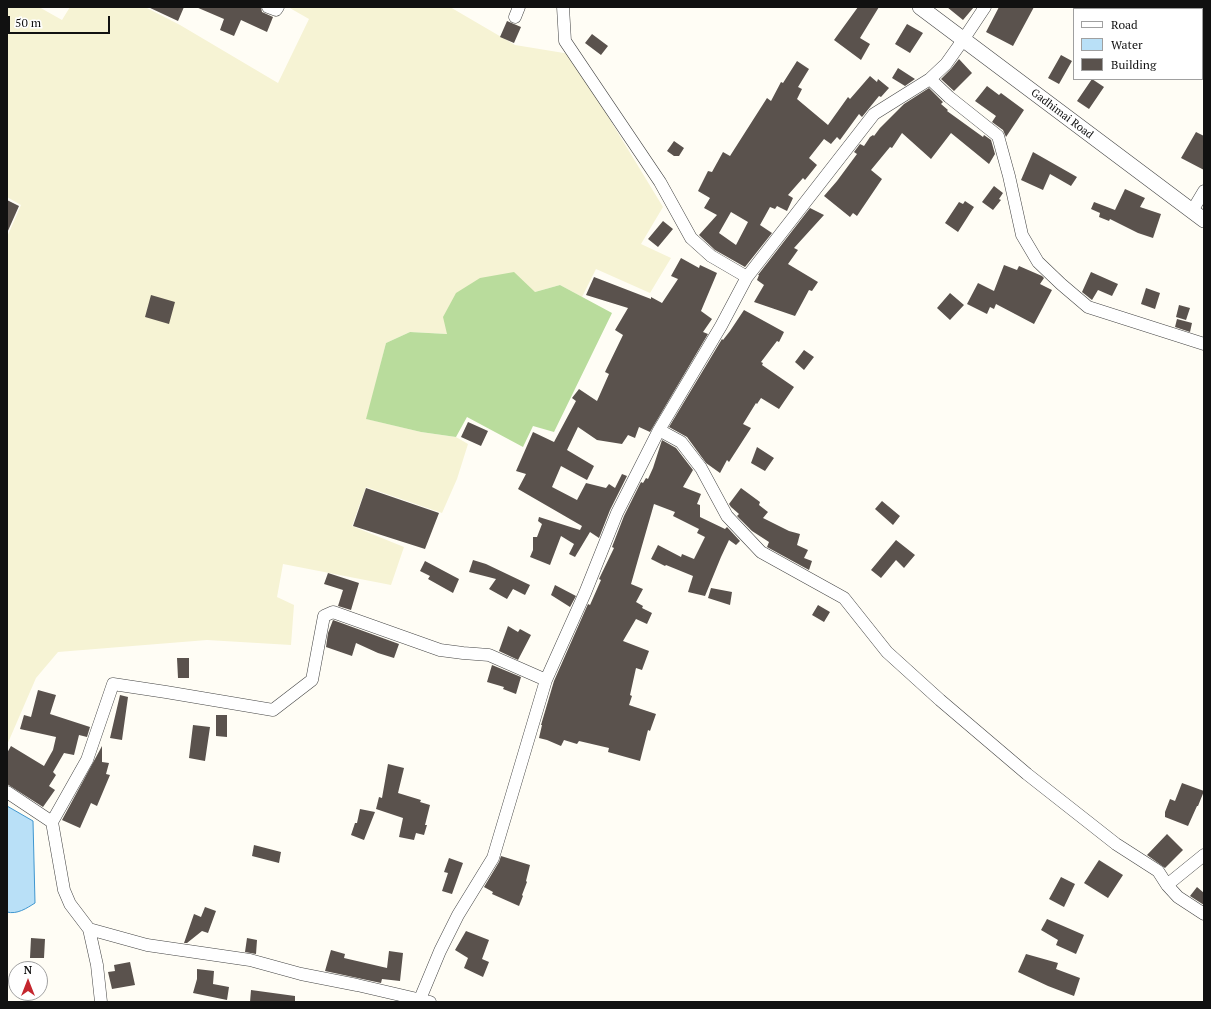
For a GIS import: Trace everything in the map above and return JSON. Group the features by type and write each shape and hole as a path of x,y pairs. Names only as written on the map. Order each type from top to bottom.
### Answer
{"street":[{"path":"268,7 276,10 278,7"},
{"path":"563,7 565,41 660,182 691,238 711,256 747,277"},
{"name":"Gadhimai Road","path":"920,7 1198,216"},
{"path":"90,929 147,945 250,960 301,974 425,1000 440,951 458,915 493,858 546,680 585,593 618,513 659,430 721,326 747,277 874,114 930,79 946,64 964,40 985,7"},
{"path":"930,79 949,97 998,136 1009,176 1022,236 1038,262 1088,307 1204,344"},
{"path":"1198,216 1204,191"},
{"path":"659,430 681,442 701,468 727,516 761,552 844,598 887,652 922,684 1027,774 1116,844 1158,871 1167,885 1178,897 1204,914"},
{"path":"101,1002 97,965 90,929 70,904 64,890 52,822 87,760 113,684 273,710 312,680 324,616 333,612 440,650 489,655 546,680"},
{"path":"7,792 52,822"},
{"path":"1167,885 1204,855"}],"shaded area":[{"path":"7,7 39,7 62,20 70,7 145,7 180,25 278,83 309,19 288,7 450,7 515,45 570,54 663,207 641,244 671,258 650,293 596,269 582,297 560,285 535,292 448,334 410,332 386,343 367,419 421,432 456,437 468,444 457,479 442,513 366,487 352,526 404,547 391,585 283,564 277,597 294,605 291,645 207,640 58,652 36,678 7,745 7,237 21,205 7,197"}],"green space":[{"path":"514,272 535,292 560,285 612,313 554,432 533,426 523,447 467,417 456,437 421,432 366,419 386,343 410,332 447,334 443,317 456,293 480,278"}],"water":[{"path":"7,806 33,821 35,903 14,913 7,912"}],"building":[{"path":"148,7 184,7 178,21"},
{"path":"196,7 261,7 262,12 273,17 267,32 241,20 234,36 220,30 224,19"},
{"path":"858,7 879,7 860,38 870,44 861,60 834,40"},
{"path":"947,7 974,7 963,20"},
{"path":"999,7 1034,7 1013,46 986,32"},
{"path":"507,21 521,27 514,43 500,37"},
{"path":"907,24 923,33 910,53 895,44"},
{"path":"592,34 608,46 601,55 585,43"},
{"path":"1061,55 1072,61 1059,84 1048,78"},
{"path":"959,59 972,73 954,91 941,79"},
{"path":"797,61 809,69 798,87 802,89 797,99 828,125 848,97 850,99 870,76 877,82 878,79 889,88 881,97 879,96 862,117 859,114 840,140 837,137 831,144 824,139 809,158 817,165 805,180 803,178 788,195 793,198 787,211 777,206 775,209 770,207 760,225 772,233 745,267 715,250 699,235 717,215 704,208 710,198 698,191 708,171 712,172 723,152 730,156 767,98 771,101 781,82 783,83","holes":["731,212 748,222 736,245 719,233"]},
{"path":"898,68 915,79 905,86 892,78"},
{"path":"1091,80 1104,87 1089,109 1077,101"},
{"path":"987,86 999,95 1001,93 1024,110 1006,137 1003,130 992,122 996,116 975,101"},
{"path":"929,88 943,102 941,104 948,110 947,111 983,137 984,135 991,140 995,154 989,164 951,133 931,159 902,133 892,148 890,147 871,170 882,179 857,216 853,213 850,217 824,196 857,154 854,152 860,144 864,146 870,137 873,135 874,136 904,104"},
{"path":"1196,132 1204,136 1204,170 1181,158"},
{"path":"674,141 684,148 679,156 674,156 667,151"},
{"path":"1033,152 1077,177 1071,186 1050,174 1043,190 1021,180"},
{"path":"994,186 1003,193 999,199 1001,200 993,210 982,202"},
{"path":"1125,189 1145,198 1140,207 1161,214 1153,238 1138,233 1110,219 1109,221 1099,217 1100,213 1091,209 1094,202 1115,210"},
{"path":"7,200 19,206 7,233"},
{"path":"965,201 974,207 958,232 945,223 959,202 963,204"},
{"path":"810,208 824,215 794,248 798,250 788,264 818,282 812,291 809,290 795,316 754,302 764,285 757,280 758,275"},
{"path":"663,221 673,229 658,247 648,239"},
{"path":"681,258 699,268 700,265 717,273 701,311 712,319 703,332 708,334 650,432 639,427 635,438 628,435 622,444 597,440 578,427 567,450 594,466 587,480 561,466 552,487 577,500 586,483 606,488 609,484 615,488 622,474 627,476 610,510 599,538 590,532 575,557 569,554 574,544 561,536 550,565 530,557 533,550 533,537 537,537 542,524 538,521 539,517 580,530 582,526 518,489 526,474 516,471 533,432 554,442 576,401 572,398 579,389 597,401 609,374 605,372 623,335 615,330 628,308 586,295 594,277 651,299 651,297 662,303 678,279 671,276"},
{"path":"1004,265 1017,270 1019,266 1042,276 1044,278 1040,284 1052,290 1034,324 996,304 994,309 990,307 987,314 967,304 978,283 994,291"},
{"path":"1091,272 1118,284 1112,296 1098,290 1092,300 1082,292"},
{"path":"1146,288 1160,293 1155,309 1141,304"},
{"path":"950,293 964,305 950,320 937,308"},
{"path":"151,295 175,302 169,324 145,317"},
{"path":"1179,305 1190,308 1186,320 1176,317"},
{"path":"744,310 784,332 779,342 777,341 761,362 763,363 762,365 794,387 779,409 761,398 757,404 756,403 743,424 751,428 729,462 727,460 720,473 706,463 687,437 669,427 722,339 723,340 730,331"},
{"path":"1177,319 1192,323 1190,332 1175,327"},
{"path":"804,350 814,357 804,370 795,362"},
{"path":"468,422 488,431 481,446 461,437"},
{"path":"662,440 676,448 693,470 683,487 701,494 697,504 700,505 700,517 725,529 727,527 740,541 736,545 729,540 705,596 688,592 693,576 666,565 665,566 651,559 658,545 681,557 682,554 694,559 705,537 697,533 699,529 673,516 675,512 654,504 631,584 643,589 636,602 643,606 642,608 652,613 647,624 636,619 623,641 649,651 642,670 636,668 630,695 632,696 629,705 656,714 650,731 648,730 640,761 608,752 609,748 579,741 577,744 564,740 561,746 539,738 541,725 554,681 588,604 590,605 601,580 599,579 614,548 612,547 624,516 641,482 643,483 646,478 648,479"},
{"path":"757,447 774,458 765,471 751,463"},
{"path":"366,488 439,513 425,549 353,526"},
{"path":"741,488 760,502 759,505 768,512 763,518 789,531 800,534 797,545 808,550 804,558 812,561 809,570 767,547 769,542 752,531 737,516 739,514 729,504"},
{"path":"882,501 900,516 893,525 875,509"},
{"path":"896,540 915,555 904,568 896,560 881,578 871,570"},
{"path":"473,560 486,564 530,585 525,595 513,589 507,599 489,589 496,579 469,572"},
{"path":"425,561 459,579 453,593 428,579 430,576 420,571"},
{"path":"328,573 359,583 351,610 338,606 343,590 324,584"},
{"path":"555,585 576,596 570,607 551,595"},
{"path":"711,588 732,592 730,605 708,598"},
{"path":"818,605 830,612 824,622 812,615"},
{"path":"333,620 399,644 394,658 378,653 356,643 352,656 326,647 328,633"},
{"path":"508,626 518,632 520,629 531,635 518,660 499,651"},
{"path":"177,658 189,658 189,678 178,678"},
{"path":"492,665 521,677 516,694 503,689 504,687 487,682"},
{"path":"38,690 56,695 50,714 90,727 87,737 79,735 74,755 64,753 53,772 56,775 49,786 55,790 43,807 7,784 7,753 11,746 44,766 53,750 56,737 20,729 24,715 31,717"},
{"path":"120,695 128,697 122,740 110,738"},
{"path":"216,715 227,715 227,737 216,736"},
{"path":"193,725 210,727 205,761 189,758"},
{"path":"102,746 102,762 109,763 106,774 110,775 97,806 91,803 80,828 62,820"},
{"path":"388,764 404,768 398,793 421,800 420,802 430,805 424,835 416,833 414,840 399,837 403,818 376,809 379,797 382,798"},
{"path":"1182,783 1204,791 1188,826 1165,817 1165,812 1170,799 1175,801"},
{"path":"360,809 375,812 364,840 351,835 355,823 357,823"},
{"path":"1167,834 1183,850 1165,868 1147,855"},
{"path":"254,845 281,852 279,863 252,856"},
{"path":"501,856 530,865 527,882 519,906 492,894 493,892 484,887"},
{"path":"449,858 463,863 452,894 442,891 448,873 444,872"},
{"path":"1099,860 1123,875 1108,898 1084,883"},
{"path":"1061,877 1075,884 1064,907 1049,899"},
{"path":"1197,887 1204,893 1204,905 1190,896"},
{"path":"205,907 216,911 208,933 202,931 187,943 184,943 194,914 201,917"},
{"path":"1047,919 1084,935 1076,954 1056,945 1058,940 1041,930"},
{"path":"466,931 489,940 482,959 489,962 483,977 464,968 468,958 455,950"},
{"path":"31,938 45,939 44,958 30,958"},
{"path":"247,938 257,940 256,954 245,952"},
{"path":"331,950 345,954 344,958 387,968 389,951 403,953 400,981 382,979 381,983 325,971"},
{"path":"1026,954 1058,963 1056,969 1080,978 1074,996 1018,972"},
{"path":"130,962 135,985 112,989 108,972 115,971 114,965"},
{"path":"197,969 214,971 213,984 229,987 227,1000 193,993 197,979"},
{"path":"251,990 295,996 295,1002 250,1002"}]}
